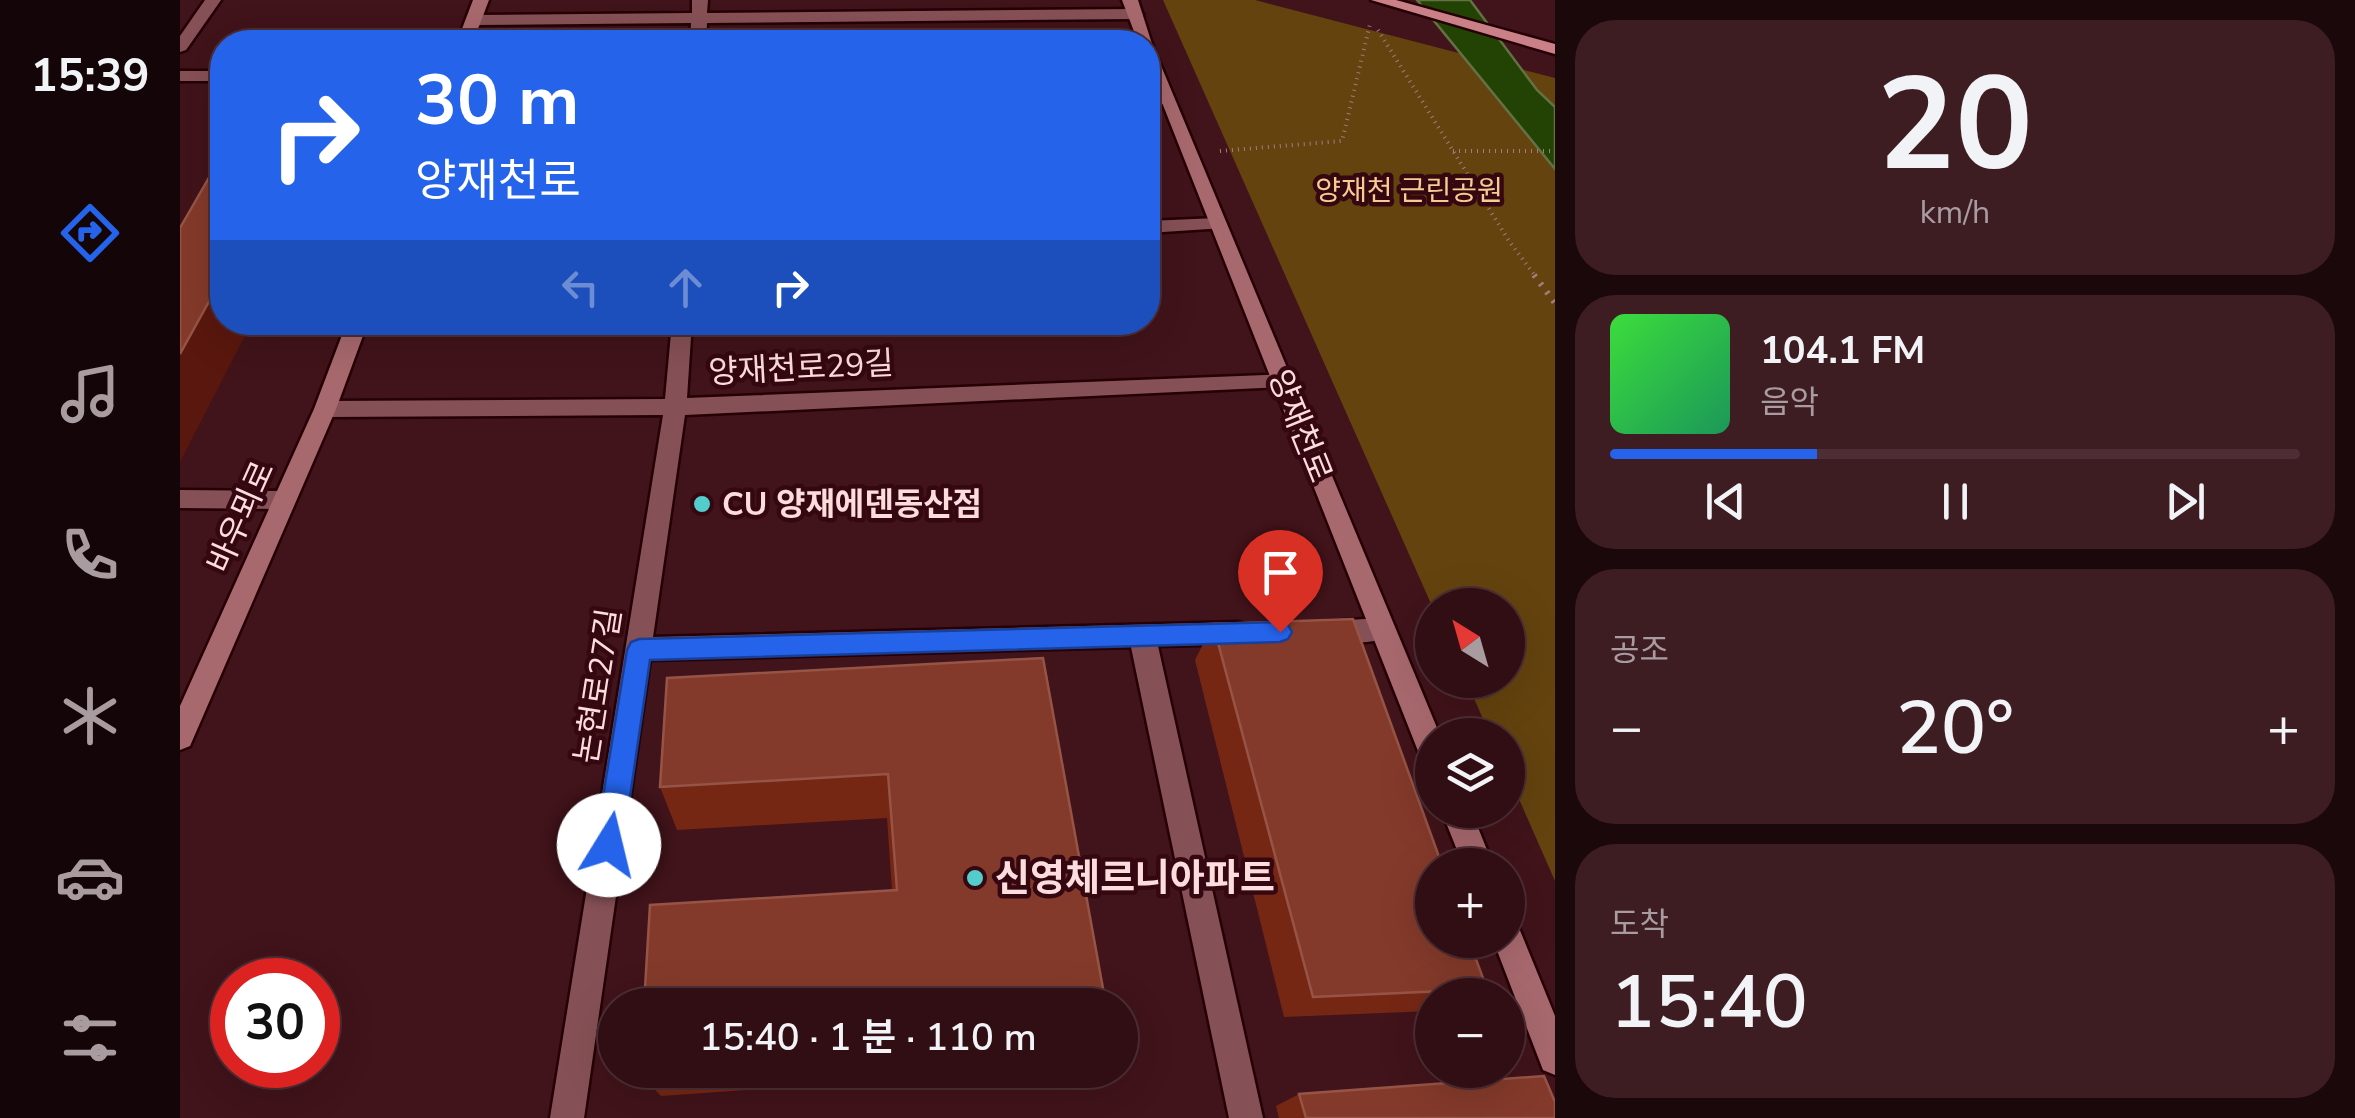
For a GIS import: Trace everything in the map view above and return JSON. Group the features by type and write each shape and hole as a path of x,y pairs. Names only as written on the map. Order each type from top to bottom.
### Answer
{"main road":[{"path":"1379,0 1555,49"}],"street":[{"path":"180,47 213,0"},
{"path":"470,30 482,0"},
{"path":"698,30 700,0"},
{"path":"1086,0 1133,7"},
{"path":"474,20 1133,7"},
{"path":"180,76 210,76"},
{"name":"양재천로","path":"1160,104 1188,153 1418,718"},
{"path":"1160,226 1217,224"},
{"name":"바우뫼로","path":"180,737 325,409 353,335"},
{"name":"논현로27길","path":"566,1118 675,406 681,335"},
{"name":"양재천로29길","path":"325,409 675,406 1280,378"},
{"path":"180,499 283,500"},
{"path":"639,650 1382,629"},
{"path":"1142,636 1246,1118"},
{"path":"1516,958 1555,1058"}],"path":[{"path":"1188,153 1342,141 1371,20 1452,151 1555,303"},
{"path":"1452,151 1555,150"}],"green space":[{"name":"양재천 근린공원","path":"1163,0 1255,0 1555,78 1555,881 1525,813 1525,718 1483,718 1474,698 1525,698 1525,588 1424,588"}],"shaded area":[{"path":"1417,0 1470,0 1537,90 1555,107 1555,169"}],"building":[{"path":"210,176 210,300 180,354 180,228"},
{"path":"1353,619 1415,790 1415,828 1429,828 1436,848 1415,848 1415,958 1476,958 1483,978 1415,978 1415,992 1313,997 1213,624"},
{"name":"신영체르니아파트","path":"1043,658 1103,988 645,988 650,905 897,890 888,774 660,787 667,678"},
{"path":"1544,1076 1555,1102 1555,1118 1306,1118 1299,1094 1415,1085 1525,1088 1525,1077"}],"place":[{"name":"CU 양재에덴동산점","path":"702,504"},
{"name":"신영체르니아파트","path":"975,878"}],"route":[{"path":"609,845 639,650 1280,632"}]}
